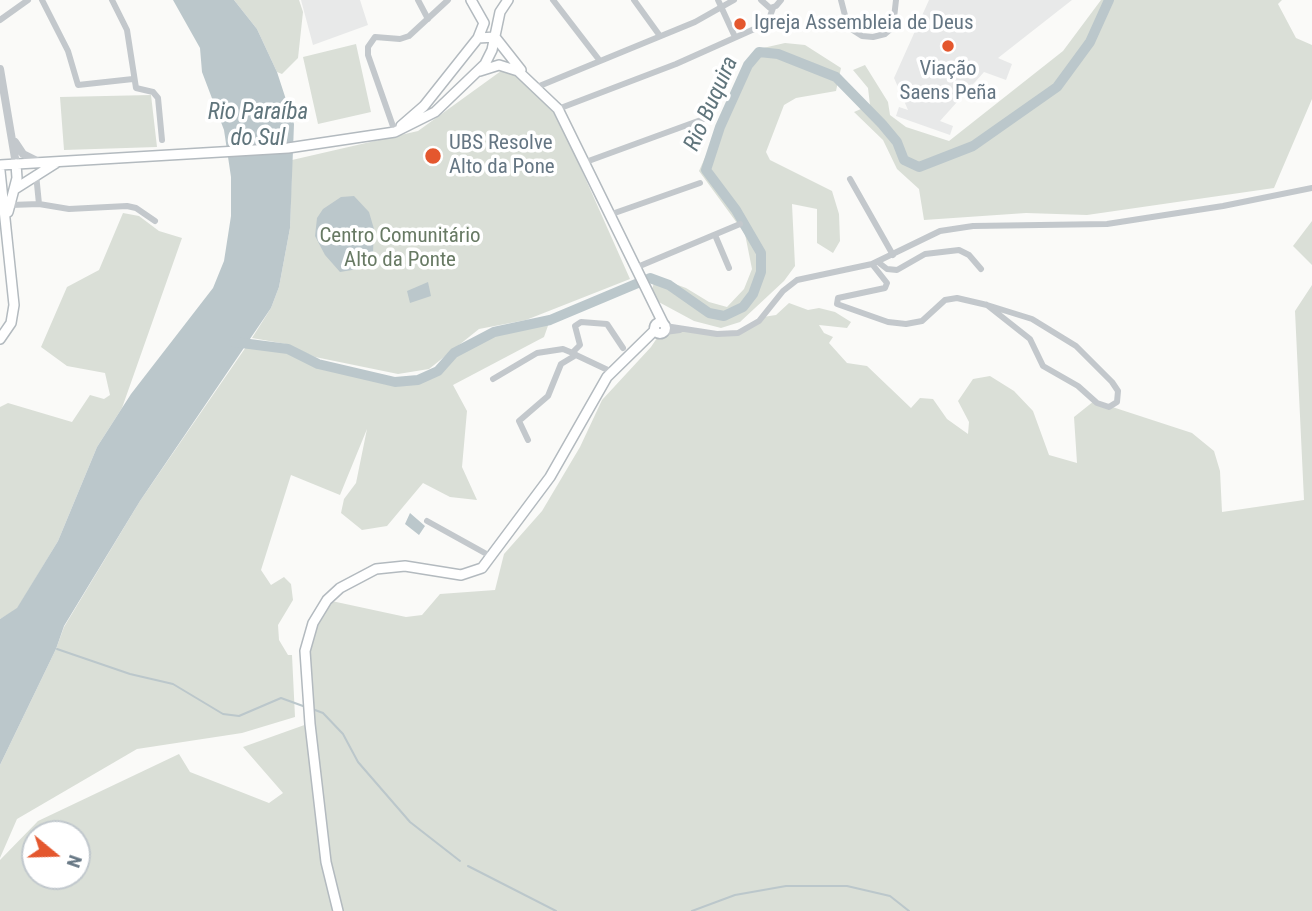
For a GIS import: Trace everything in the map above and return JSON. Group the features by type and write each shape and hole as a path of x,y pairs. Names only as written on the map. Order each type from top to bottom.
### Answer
{"main road":[{"path":"471,0 482,13 491,17 500,12"},
{"path":"0,165 318,144 394,132 435,113 476,74 489,58 500,12 508,0"},
{"path":"394,132 424,106 478,38 484,23 482,13"},
{"path":"478,38 495,37"},
{"path":"338,911 326,862 310,723 305,663 307,642 313,623 327,600 340,588 376,569 405,565 444,574 470,574 482,568 556,468 594,398 612,372 661,328 558,108 527,77 495,37"},
{"path":"464,55 462,68 476,74 499,65 527,77"},
{"path":"15,189 36,173 59,162"},
{"path":"7,217 15,189 16,164"},
{"path":"0,171 7,217 14,305 11,323 1,338"}],"street":[{"path":"0,20 28,0"},
{"path":"42,0 68,51 75,81 81,86 133,79"},
{"path":"112,0 127,30 133,79 139,90 148,90 158,98 162,140"},
{"path":"418,0 428,19"},
{"path":"394,132 368,55 368,47 375,37 400,39 409,36 448,0"},
{"path":"553,0 600,61"},
{"path":"634,0 660,36"},
{"path":"537,87 660,36 720,3 734,0"},
{"path":"761,0 766,7 773,8"},
{"path":"558,108 676,64 761,26 781,0"},
{"path":"841,0 845,21 852,31 862,36 879,36 892,27 896,0"},
{"path":"720,3 735,37"},
{"path":"0,69 3,106 14,139 23,154 39,162"},
{"path":"583,163 709,117"},
{"path":"14,139 16,164"},
{"path":"36,173 39,204"},
{"path":"850,178 893,255"},
{"path":"609,215 700,183"},
{"path":"661,328 723,335 738,333 759,321 783,291 797,280 875,263 916,240 954,228 1107,224 1223,206 1312,188"},
{"path":"11,205 39,204 69,209 127,206 136,208 155,221"},
{"path":"636,271 740,224"},
{"path":"715,234 729,268"},
{"path":"875,263 897,270 925,254 959,250 969,255 981,269"},
{"path":"875,263 887,283 885,288 838,298 837,304 888,322 906,324 926,319 949,299 987,305 1032,319 1068,340 1112,382 1118,391 1117,402 1109,407 1097,403 1078,387 1043,366 1030,339 987,305"},
{"path":"528,440 519,419 548,396 559,366 575,354 580,345 575,326 581,322 607,324 623,348"},
{"path":"493,379 537,352 560,349 612,372"},
{"path":"428,521 492,557"}],"shaded area":[{"path":"301,0 360,0 368,25 313,45"},
{"name":"Viação Saens Peña","path":"929,0 1072,0 998,58 1012,64 1006,80 984,72 940,121 953,126 950,135 896,116 899,107 908,110 894,78"}],"green space":[{"path":"234,0 299,0 303,12 298,58 282,74 277,72 257,29"},
{"path":"1101,0 1282,0 1278,4 1296,38 1312,45 1312,99 1274,188 1087,215 1026,213 924,220 919,189 897,169 883,140 854,112 870,105 868,88 853,70 865,65 888,102 890,115 906,127 949,141 1063,51"},
{"path":"785,43 805,45 841,68 836,91 796,98 784,105 766,152 770,160 832,191 839,214 840,241 833,253 817,243 817,209 792,204 795,266 784,281 740,322 721,328 694,321 655,300 652,289 656,277 686,288 709,302 727,307 744,289 752,269 745,234 699,171 748,61 763,48"},
{"path":"356,44 371,112 318,124 303,57"},
{"name":"Centro Comunitário Alto da Ponte","path":"501,71 525,79 555,110 630,279 526,320 479,329 429,369 398,374 315,357 286,344 252,338 271,308 279,287 290,228 292,160 418,131"},
{"path":"151,95 157,147 64,150 60,97"},
{"path":"123,213 139,216 159,231 182,238 122,408 97,447 58,541 17,609 0,619 0,407 8,403 72,422 90,395 104,399 110,395 105,373 67,366 41,347 67,287 99,270"},
{"path":"1312,221 1312,265 1293,246"},
{"path":"1312,285 1312,911 0,911 0,860 21,838 21,890 91,890 91,820 40,820 179,754 190,772 269,803 283,793 243,747 310,723 305,651 327,600 406,617 422,615 440,594 495,590 504,554 542,511 580,447 602,400 659,335 687,329 717,334 750,328 763,317 776,315 789,303 808,310 819,308 835,312 851,322 847,328 819,325 824,333 833,337 829,343 847,363 867,366 911,408 920,398 933,399 947,419 968,434 969,422 958,401 973,379 990,376 1014,391 1033,411 1049,455 1077,463 1074,417 1094,401 1192,433 1214,451 1220,471 1222,512 1304,500 1295,311"},
{"path":"550,320 544,337 453,385 467,411 462,467 477,500 450,497 423,483 387,526 362,530 341,513 344,499 356,483 367,429 340,495 291,475 261,570 271,585 284,577 291,584 293,600 278,625 279,640 288,655 292,655 295,717 242,733 137,749 17,819 0,858 0,765 64,627 140,501 248,344 288,349 318,364 395,382 418,380 438,371 454,353 474,340 494,332"}],"water":[{"name":"Rio Paraíba do Sul","path":"173,0 234,0 257,29 277,72 294,124 290,228 279,287 271,308 140,501 64,626 56,649 0,765 0,619 17,608 58,541 97,447 131,394 213,288 224,261 231,216 231,177 224,130 202,72 200,48"},
{"path":"354,196 369,212 374,229 373,253 358,269 340,272 325,255 315,236 317,218 323,209 341,197"},
{"path":"428,282 431,296 410,303 407,291"},
{"path":"410,513 425,526 419,535 405,524"}],"waterway":[{"name":"Rio Buquira","path":"234,342 288,349 318,364 395,382 418,380 438,371 454,353 494,332 550,320 650,278 669,285 709,313 724,316 743,307 753,294 761,272 761,253 736,210 706,170 720,127 748,65 759,52 778,54 836,77 897,142 904,160 919,167 973,146 1057,87 1090,42 1109,0"},
{"path":"57,649 130,674 173,684 223,714 239,716 281,698 303,706"},
{"path":"315,710 323,713 343,734 358,762 410,822 460,861"},
{"path":"468,866 556,911"},
{"path":"692,911 735,895 786,886 847,886 890,896 909,911"}],"place":[{"name":"Igreja Assembleia de Deus","path":"740,24"},
{"name":"Viação Saens Peña","path":"948,46"},
{"name":"UBS Resolve Alto da Pone","path":"433,156"}]}
